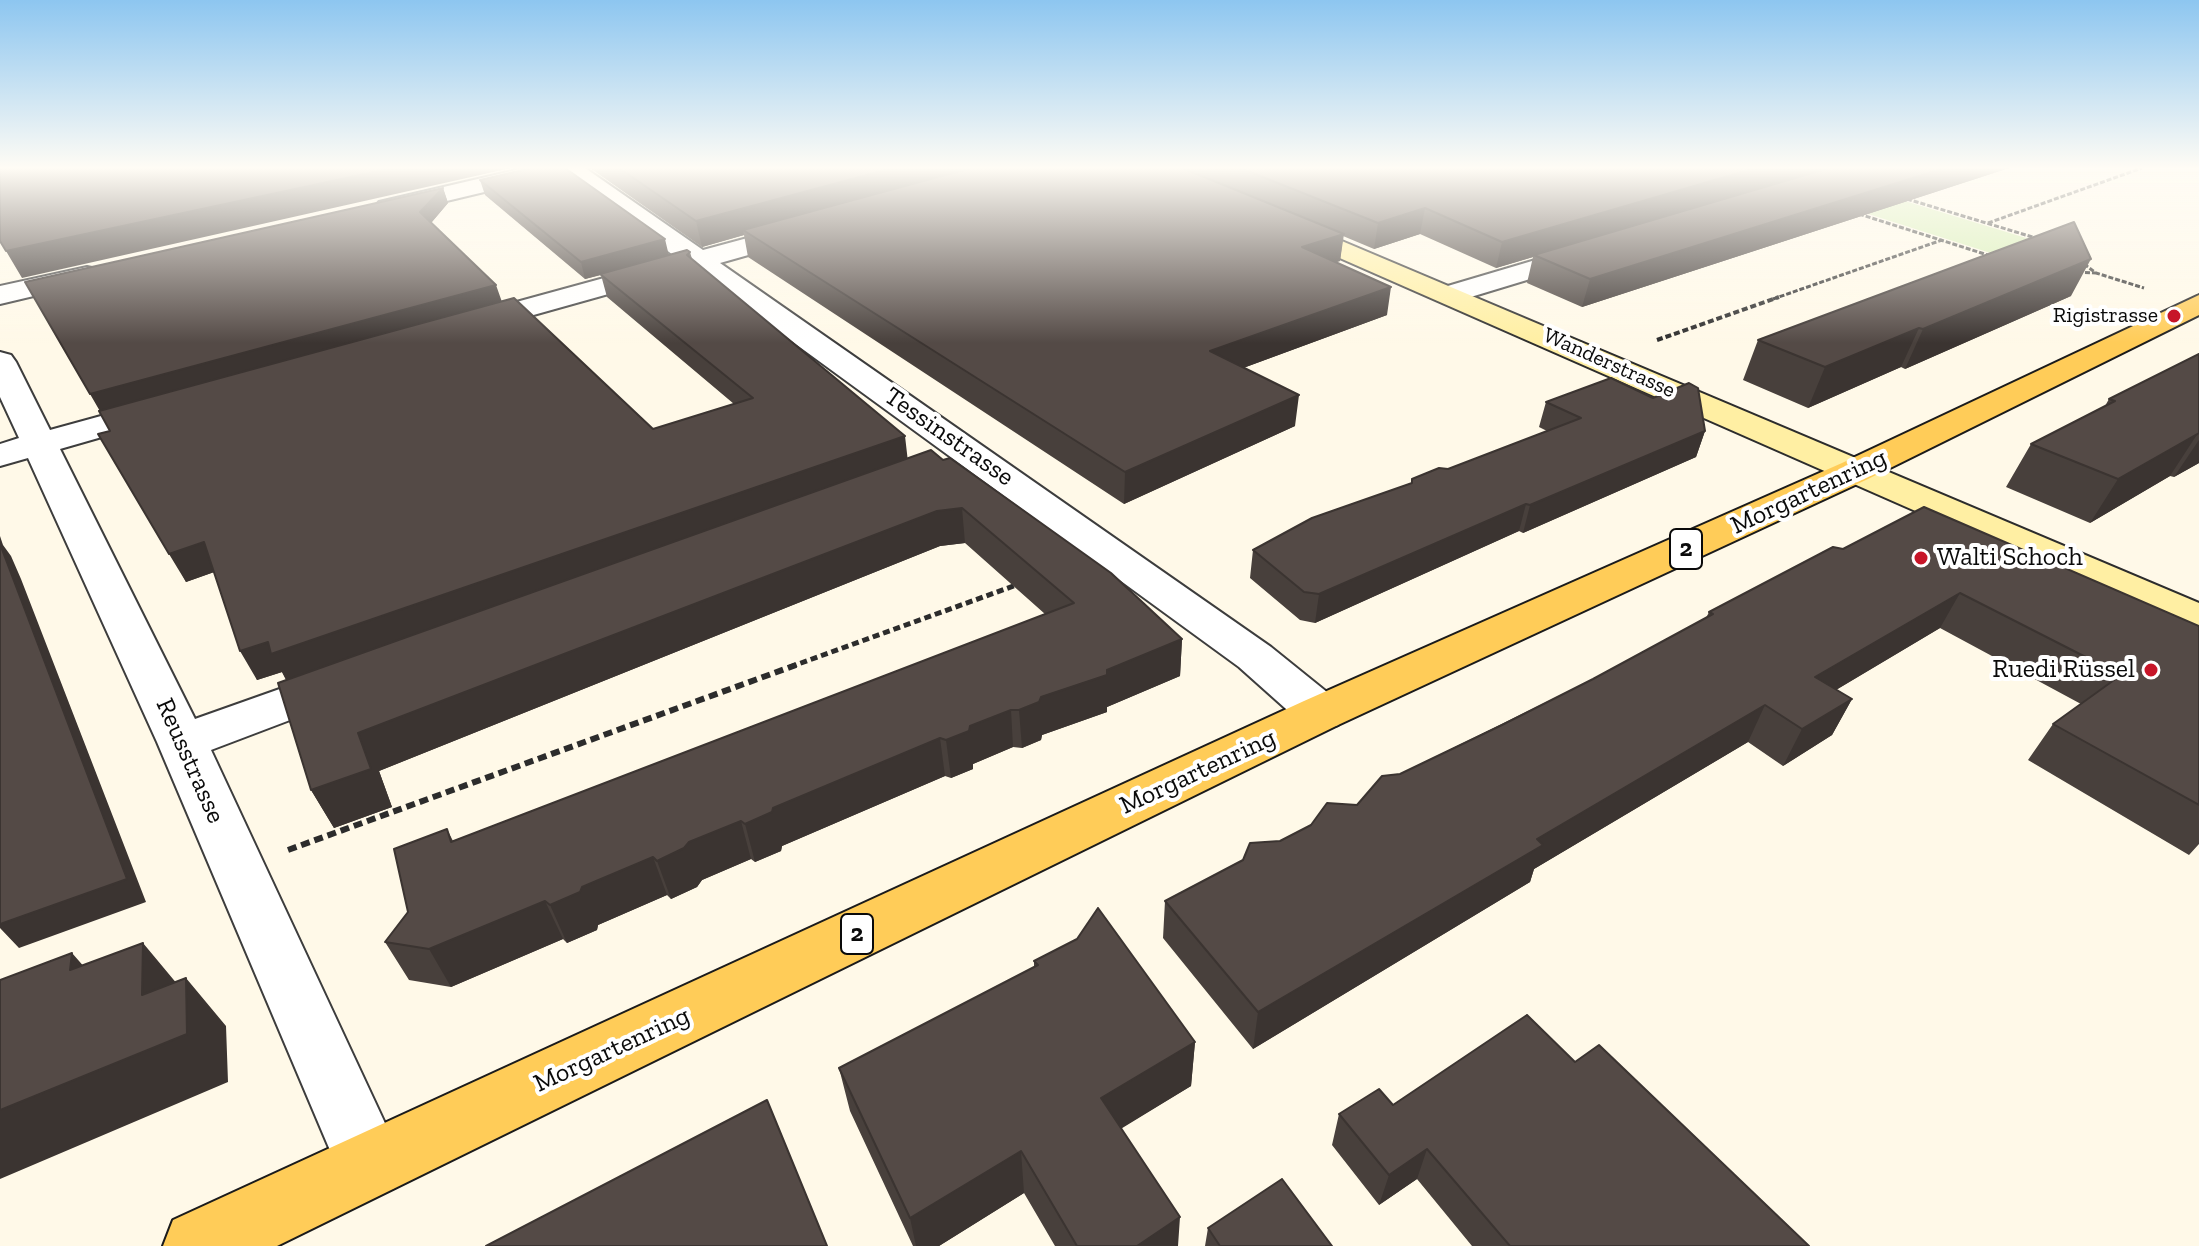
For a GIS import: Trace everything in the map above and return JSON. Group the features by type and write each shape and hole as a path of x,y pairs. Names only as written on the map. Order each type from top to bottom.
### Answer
{"main road":[{"name":"Morgartenring","path":"199,1246 1321,713 1855,471 2199,304"}],"street":[{"name":"Tessinstrasse","path":"651,226 1255,657 1321,713"},
{"path":"439,332 818,226"},
{"name":"Wanderstrasse","path":"1289,226 2199,619"},
{"path":"1451,294 1608,246"},
{"path":"0,295 108,270"},
{"name":"Reusstrasse","path":"0,362 20,449 182,742 370,1164"},
{"path":"20,449 194,400"},
{"path":"928,470 973,454"},
{"path":"182,742 376,671"}],"path":[{"path":"1899,226 1997,258"},
{"path":"1997,226 2043,240"},
{"path":"1645,344 1942,240"},
{"path":"2075,262 2088,265 2096,273"},
{"path":"2072,271 2096,273 2157,292"},
{"path":"238,868 1109,552"}],"green space":[{"path":"1906,226 1987,226 2059,248 2022,263"}],"building":[{"path":"0,226 122,226 6,251 0,241"},
{"path":"273,226 435,226 496,285 90,394 25,282"},
{"path":"537,226 647,226 665,239 581,262"},
{"path":"757,226 1325,226 1344,234 1302,247 1391,287 1210,351 1299,395 1125,472 743,230"},
{"path":"1466,226 1556,226 1502,242"},
{"path":"1632,226 1759,226 1590,279 1534,255"},
{"path":"2063,226 2076,226 2091,259 1825,367 1758,340"},
{"path":"687,250 690,252 687,255 905,436 271,654 268,642 240,651 204,542 169,554 98,434 110,431 99,411 514,298 653,429 753,398 600,274"},
{"path":"2199,354 2199,433 2118,479 2031,444 2115,401 2109,399"},
{"path":"1611,378 1653,398 1689,383 1698,388 1705,431 1319,594 1304,592 1253,550 1312,518 1412,483 1412,479 1439,468 1448,469 1581,418 1546,402"},
{"path":"931,450 943,460 950,458 1111,573 1182,639 1107,670 1107,675 1041,697 1039,702 970,726 969,731 946,740 940,738 773,808 772,812 745,824 741,821 689,842 684,848 657,861 653,857 582,887 580,892 550,905 545,901 429,949 385,942 408,912 394,849 447,829 451,842 1074,603 962,508 937,511 358,733 371,769 311,790 278,683"},
{"path":"1924,507 2199,626 2199,805 2053,724 2121,675 1960,593 1815,677 1852,699 1802,729 1765,705 1537,839 1543,845 1258,1012 1165,901 1243,860 1250,843 1280,841 1311,825 1327,803 1357,805 1382,776 1400,774 1502,725 1593,679 1713,614 1709,612 1833,547 1843,549"},
{"path":"0,544 127,879 0,924"},
{"path":"1098,908 1195,1042 1101,1098 1180,1217 1137,1246 1077,1246 1021,1151 910,1218 839,1068 1038,965 1034,961 1077,939"},
{"path":"143,943 142,995 186,978 187,1034 0,1110 0,980 72,953 70,970"},
{"path":"1527,1015 1575,1062 1599,1045 1809,1246 1510,1246 1427,1149 1389,1175 1339,1114 1379,1089 1393,1105"},
{"path":"767,1100 827,1246 486,1246"},
{"path":"1282,1179 1332,1246 1220,1246 1208,1228"}],"place":[{"name":"Rigistrasse","path":"2174,316"},
{"name":"Walti Schoch","path":"1921,558"},
{"name":"Ruedi Rüssel","path":"2151,670"}]}
